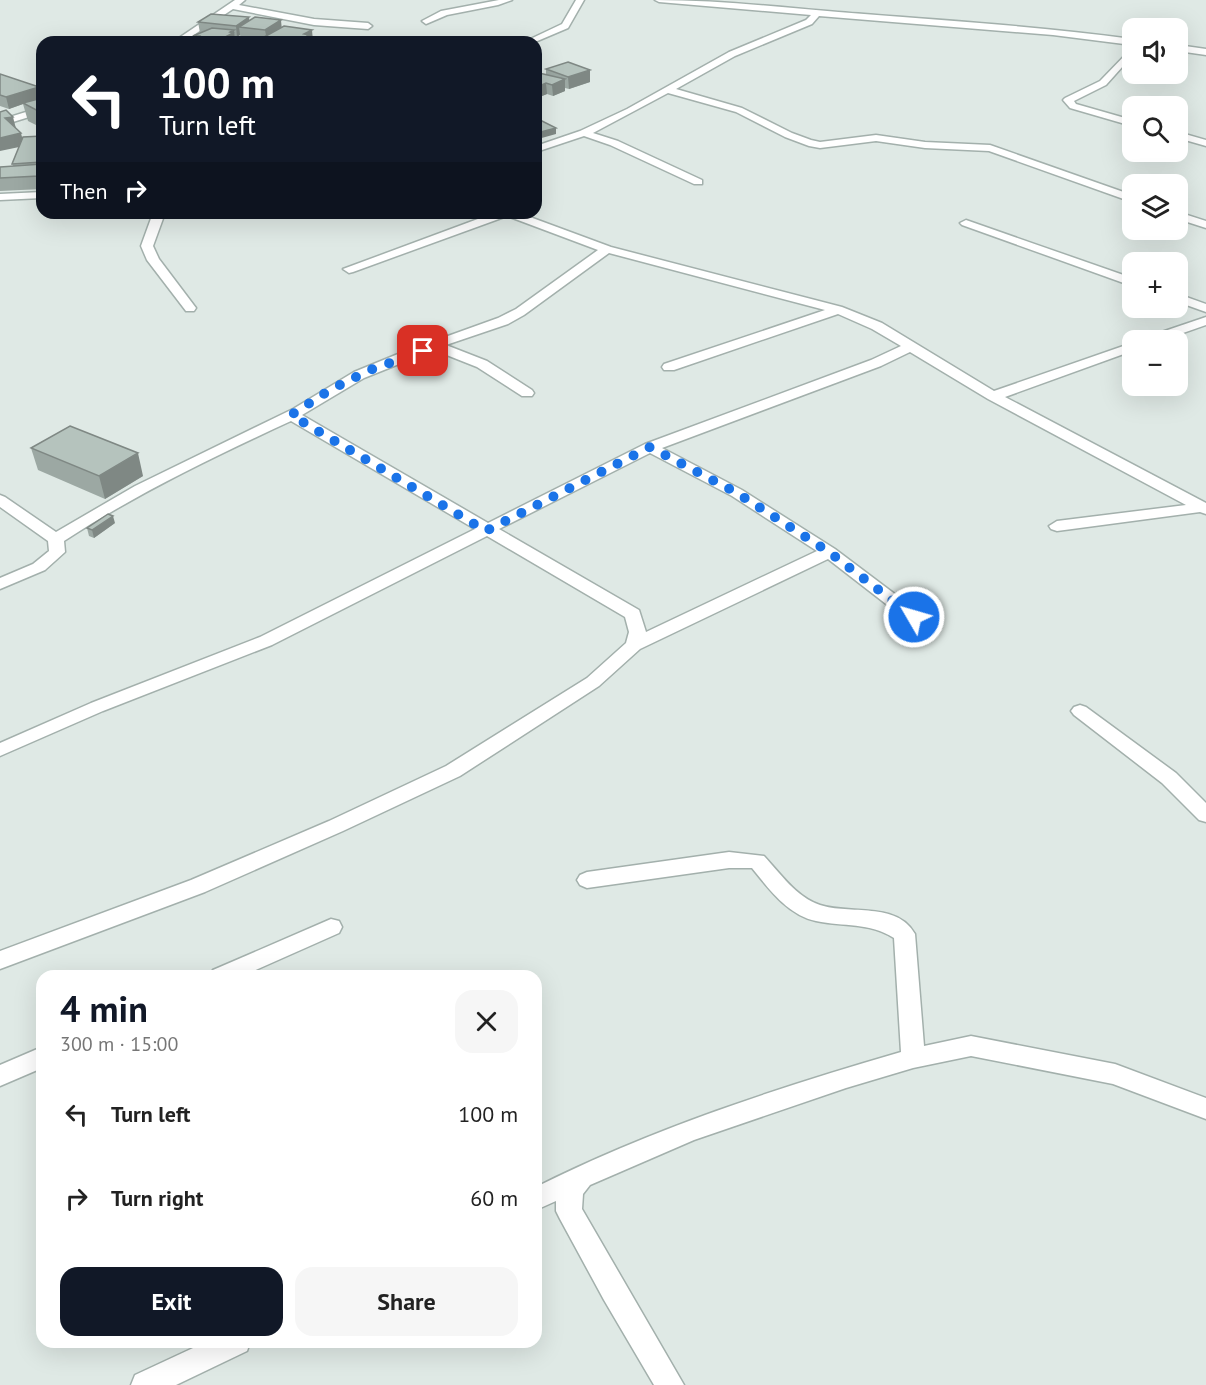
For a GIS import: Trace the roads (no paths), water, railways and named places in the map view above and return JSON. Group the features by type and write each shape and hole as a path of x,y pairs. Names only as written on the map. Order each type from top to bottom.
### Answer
{"street":[{"path":"186,36 241,0"},
{"path":"426,21 435,15 508,0"},
{"path":"542,36 565,26 580,0"},
{"path":"659,0 1053,32 1122,41"},
{"path":"232,6 314,22 368,26"},
{"path":"542,147 584,133 630,111 732,54 809,22 818,12"},
{"path":"1188,49 1206,52"},
{"path":"1122,62 1103,82 1068,100 1073,106 1122,120"},
{"path":"666,90 705,99 740,111 791,137 811,144 820,145 876,138 925,145 990,148 1122,195"},
{"path":"0,123 36,112"},
{"path":"584,133 614,143 698,182"},
{"path":"1188,138 1205,143"},
{"path":"0,197 36,195"},
{"path":"157,219 147,246 153,260 190,308"},
{"path":"349,268 490,219"},
{"path":"522,219 607,249 838,310 877,326 993,396 1205,508"},
{"path":"1188,219 1206,225"},
{"path":"966,224 1122,279"},
{"path":"56,539 81,522 291,415 330,390 370,370 504,321 607,249"},
{"path":"1188,302 1206,308"},
{"path":"669,367 838,310"},
{"path":"1180,330 1206,321"},
{"path":"437,346 482,364 527,393"},
{"path":"0,750 97,707 266,641 650,447 876,363 911,346"},
{"path":"993,396 1122,351"},
{"path":"291,415 486,531 535,556 633,614 638,632 634,645"},
{"path":"650,447 737,493 829,552 914,617"},
{"path":"0,500 56,539"},
{"path":"1057,526 1205,508"},
{"path":"0,584 39,567 57,552 56,539"},
{"path":"0,960 198,886 336,826 453,771 593,682 634,645 829,552"},
{"path":"1080,711 1169,778 1206,815"},
{"path":"587,880 729,860 757,861 790,898 816,914 884,921 904,934 913,1058"},
{"path":"234,970 331,927"},
{"path":"542,1195 688,1132 846,1078 913,1058 971,1046 1115,1074 1206,1109"},
{"path":"0,1076 36,1060"},
{"path":"580,1177 571,1188 568,1197 569,1211 613,1291 670,1385"},
{"path":"145,1385 224,1348"}]}
